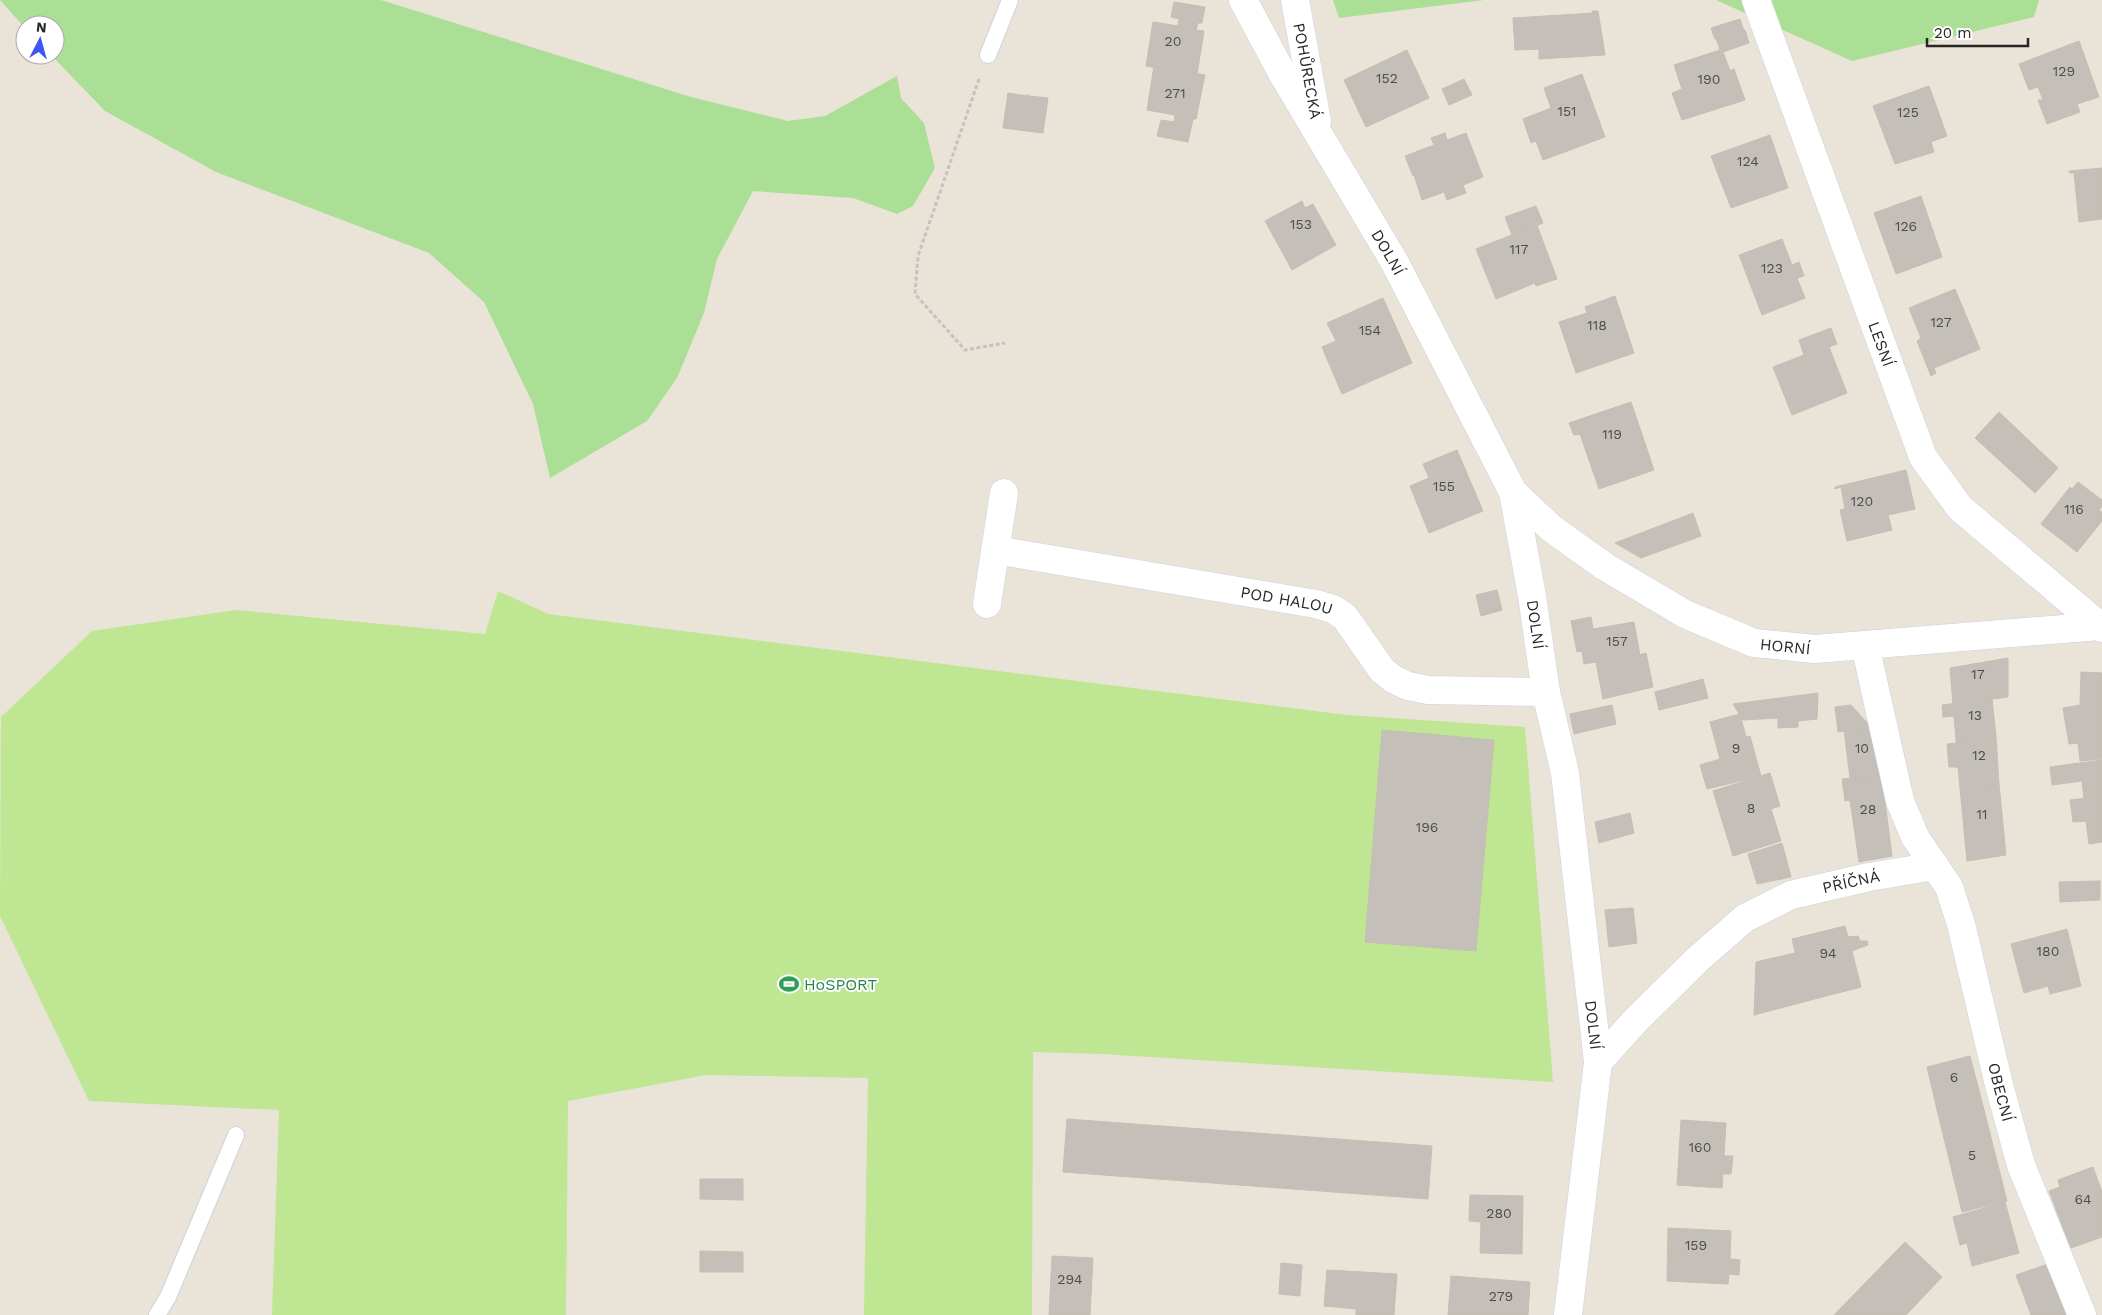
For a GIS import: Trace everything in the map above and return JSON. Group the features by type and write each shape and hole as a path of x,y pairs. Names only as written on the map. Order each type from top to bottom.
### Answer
{"street":[{"name":"DOLNÍ","path":"1243,0 1280,71 1394,263 1513,492 1532,596 1546,692 1565,773 1598,1062 1568,1315"},
{"name":"POHŮRECKÁ","path":"1294,0 1321,142"},
{"name":"LESNÍ","path":"1756,0 1923,457 1960,508 2101,627"},
{"path":"987,604 1004,492"},
{"name":"HORNÍ","path":"1513,492 1551,528 1604,566 1685,614 1754,643 1815,649 2101,627"},
{"name":"POD HALOU","path":"995,550 1306,602 1333,609 1346,617 1382,670 1393,679 1408,686 1428,690 1546,692"},
{"path":"1865,645 1900,801 1915,837 1935,866"},
{"name":"PŘÍČNÁ","path":"1598,1062 1635,1021 1699,958 1745,918 1791,896 1868,877 1935,866"},
{"name":"OBECNÍ","path":"1935,866 1949,887 1961,924 1999,1085 2021,1165 2082,1315"}],"lane":[{"path":"988,55 1010,0"},
{"path":"157,1315 168,1297 236,1135"}],"path":[{"path":"988,55 918,256 915,294 965,350 1004,343"}],"green space":[{"path":"0,0 381,0 691,97 788,121 825,116 897,76 901,98 924,123 935,168 913,206 897,214 853,198 753,191 717,259 704,313 677,378 647,421 550,478 533,404 484,302 429,253 216,172 105,111 61,65 65,65 65,15 15,15 15,17"},
{"path":"1333,0 1484,0 1339,18"},
{"path":"1716,0 2039,0 2034,17 1852,61"},
{"name":"HoSPORT","path":"498,591 548,614 1347,715 1525,727 1553,1082 1102,1054 1033,1052 1032,1315 864,1315 868,1078 706,1075 568,1101 566,1315 272,1315 279,1110 89,1101 0,916 1,717 92,631 236,610 485,634"}],"building":[{"path":"1174,2 1205,7 1202,23 1198,23 1196,30 1204,31 1197,74 1146,66 1153,22 1178,26 1179,19 1171,17"},
{"path":"1592,11 1598,11 1605,55 1539,59 1539,49 1515,50 1513,18 1593,13"},
{"path":"1740,19 1744,31 1715,39 1711,28"},
{"path":"1745,30 1749,43 1723,52 1730,71 1734,69 1745,100 1682,120 1672,93 1682,89 1674,65 1720,50 1716,38"},
{"path":"2079,41 2099,97 2077,104 2080,112 2047,124 2038,100 2043,100 2038,87 2029,90 2019,64"},
{"path":"1407,50 1429,98 1366,127 1344,80"},
{"path":"1154,66 1205,75 1196,119 1193,119 1188,142 1157,136 1161,120 1174,122 1175,115 1147,110"},
{"path":"1582,74 1605,137 1543,160 1536,141 1531,143 1523,119 1551,108 1544,88"},
{"path":"1464,79 1472,95 1449,105 1442,89"},
{"path":"1929,86 1947,136 1931,142 1934,152 1895,164 1873,106"},
{"path":"1008,93 1048,98 1043,133 1003,128"},
{"path":"1445,133 1447,140 1466,133 1483,177 1463,185 1466,193 1447,200 1444,192 1422,200 1414,175 1405,156 1434,145 1431,138"},
{"path":"1770,135 1788,188 1731,208 1711,156"},
{"path":"2102,168 2102,219 2079,222 2074,173 2069,171"},
{"path":"1921,196 1942,257 1896,274 1874,213"},
{"path":"1302,201 1305,208 1313,204 1336,245 1292,270 1265,221"},
{"path":"1536,206 1543,223 1512,235 1505,217"},
{"path":"1537,225 1557,279 1536,286 1535,283 1496,299 1476,249"},
{"path":"1782,239 1792,265 1799,262 1804,276 1797,278 1805,298 1762,315 1739,255"},
{"path":"1955,289 1980,349 1934,368 1936,373 1931,376 1917,341 1921,338 1909,308"},
{"path":"1615,296 1634,353 1576,373 1559,322 1587,313 1585,307"},
{"path":"1383,298 1412,363 1342,394 1322,347 1336,341 1327,323"},
{"path":"1831,328 1837,344 1829,347 1847,393 1792,415 1773,367 1804,355 1799,340"},
{"path":"1631,402 1654,470 1599,489 1580,434 1574,435 1569,423"},
{"path":"1999,412 2058,468 2035,493 1975,438"},
{"path":"1457,450 1483,511 1429,533 1410,486 1429,478 1423,464"},
{"path":"1906,470 1915,509 1888,515 1892,530 1847,541 1840,510 1845,509 1841,487 1835,489 1835,487"},
{"path":"2078,482 2102,500 2102,506 2099,510 2102,512 2102,521 2077,552 2041,524 2070,487 2072,489"},
{"path":"1693,513 1701,536 1641,558 1615,543"},
{"path":"1497,590 1502,610 1481,616 1476,595"},
{"path":"1591,617 1593,629 1634,622 1640,655 1646,653 1653,687 1603,699 1596,662 1584,664 1582,651 1577,652 1571,621"},
{"path":"2008,658 2008,697 1953,704 1950,668"},
{"path":"2081,672 2102,673 2102,759 2080,761 2078,743 2069,744 2063,708 2080,705"},
{"path":"1703,679 1708,698 1659,710 1655,692"},
{"path":"1818,693 1817,719 1798,721 1798,727 1778,728 1778,718 1743,720 1733,704"},
{"path":"1992,699 1996,736 1956,740 1954,716 1943,717 1942,705"},
{"path":"1612,705 1616,724 1574,734 1570,714"},
{"path":"1851,705 1872,728 1838,732 1835,707"},
{"path":"1740,714 1746,737 1750,736 1761,776 1707,789 1700,765 1720,759 1710,722"},
{"path":"1875,728 1882,778 1864,780 1864,777 1850,778 1844,730"},
{"path":"1382,730 1494,740 1476,951 1365,942"},
{"path":"1996,736 1999,784 1960,788 1958,767 1949,767 1947,744 1956,743 1956,740"},
{"path":"2102,760 2102,796 2084,798 2082,781 2052,785 2050,767"},
{"path":"1770,773 1780,806 1771,809 1781,841 1733,856 1713,791"},
{"path":"1864,777 1864,780 1882,778 1892,856 1859,862 1850,800 1845,801 1842,779"},
{"path":"1999,784 2006,855 1967,861 1960,788"},
{"path":"2102,796 2102,842 2089,844 2086,821 2073,822 2070,800"},
{"path":"1630,813 1634,833 1599,843 1595,822"},
{"path":"1782,843 1791,877 1757,884 1748,854"},
{"path":"2100,881 2100,900 2060,902 2059,882"},
{"path":"1633,908 1637,943 1609,947 1605,910"},
{"path":"1845,926 1848,937 1858,936 1860,941 1867,941 1868,945 1852,951 1861,987 1807,1001 1792,939"},
{"path":"2067,929 2081,986 2050,994 2048,986 2024,993 2011,944"},
{"path":"1795,953 1807,1001 1754,1015 1756,962"},
{"path":"1970,1056 1983,1106 1939,1118 1927,1067"},
{"path":"1983,1106 2007,1201 1962,1212 1939,1118"},
{"path":"1067,1119 1432,1146 1428,1199 1063,1172"},
{"path":"1681,1120 1726,1123 1724,1156 1733,1156 1731,1174 1723,1174 1722,1188 1677,1185"},
{"path":"2093,1167 2102,1192 2102,1237 2071,1248 2049,1191 2060,1187 2058,1180"},
{"path":"700,1179 743,1179 743,1200 700,1199"},
{"path":"1470,1195 1523,1196 1522,1254 1480,1253 1481,1222 1469,1221"},
{"path":"2005,1202 2019,1253 1972,1266 1967,1243 1960,1245 1953,1217"},
{"path":"1668,1228 1731,1231 1730,1259 1740,1260 1739,1275 1729,1274 1728,1284 1667,1281"},
{"path":"1905,1242 1942,1277 1906,1315 1834,1315"},
{"path":"700,1251 743,1252 743,1272 700,1272"},
{"path":"1052,1256 1093,1258 1090,1315 1049,1315"},
{"path":"1281,1263 1302,1265 1300,1296 1279,1294"},
{"path":"2048,1264 2066,1315 2031,1315 2016,1275"},
{"path":"1327,1270 1397,1274 1394,1315 1356,1315 1356,1309 1324,1306"},
{"path":"1451,1276 1530,1282 1528,1315 1448,1315"}],"place":[{"name":"HoSPORT","path":"789,984"}]}
